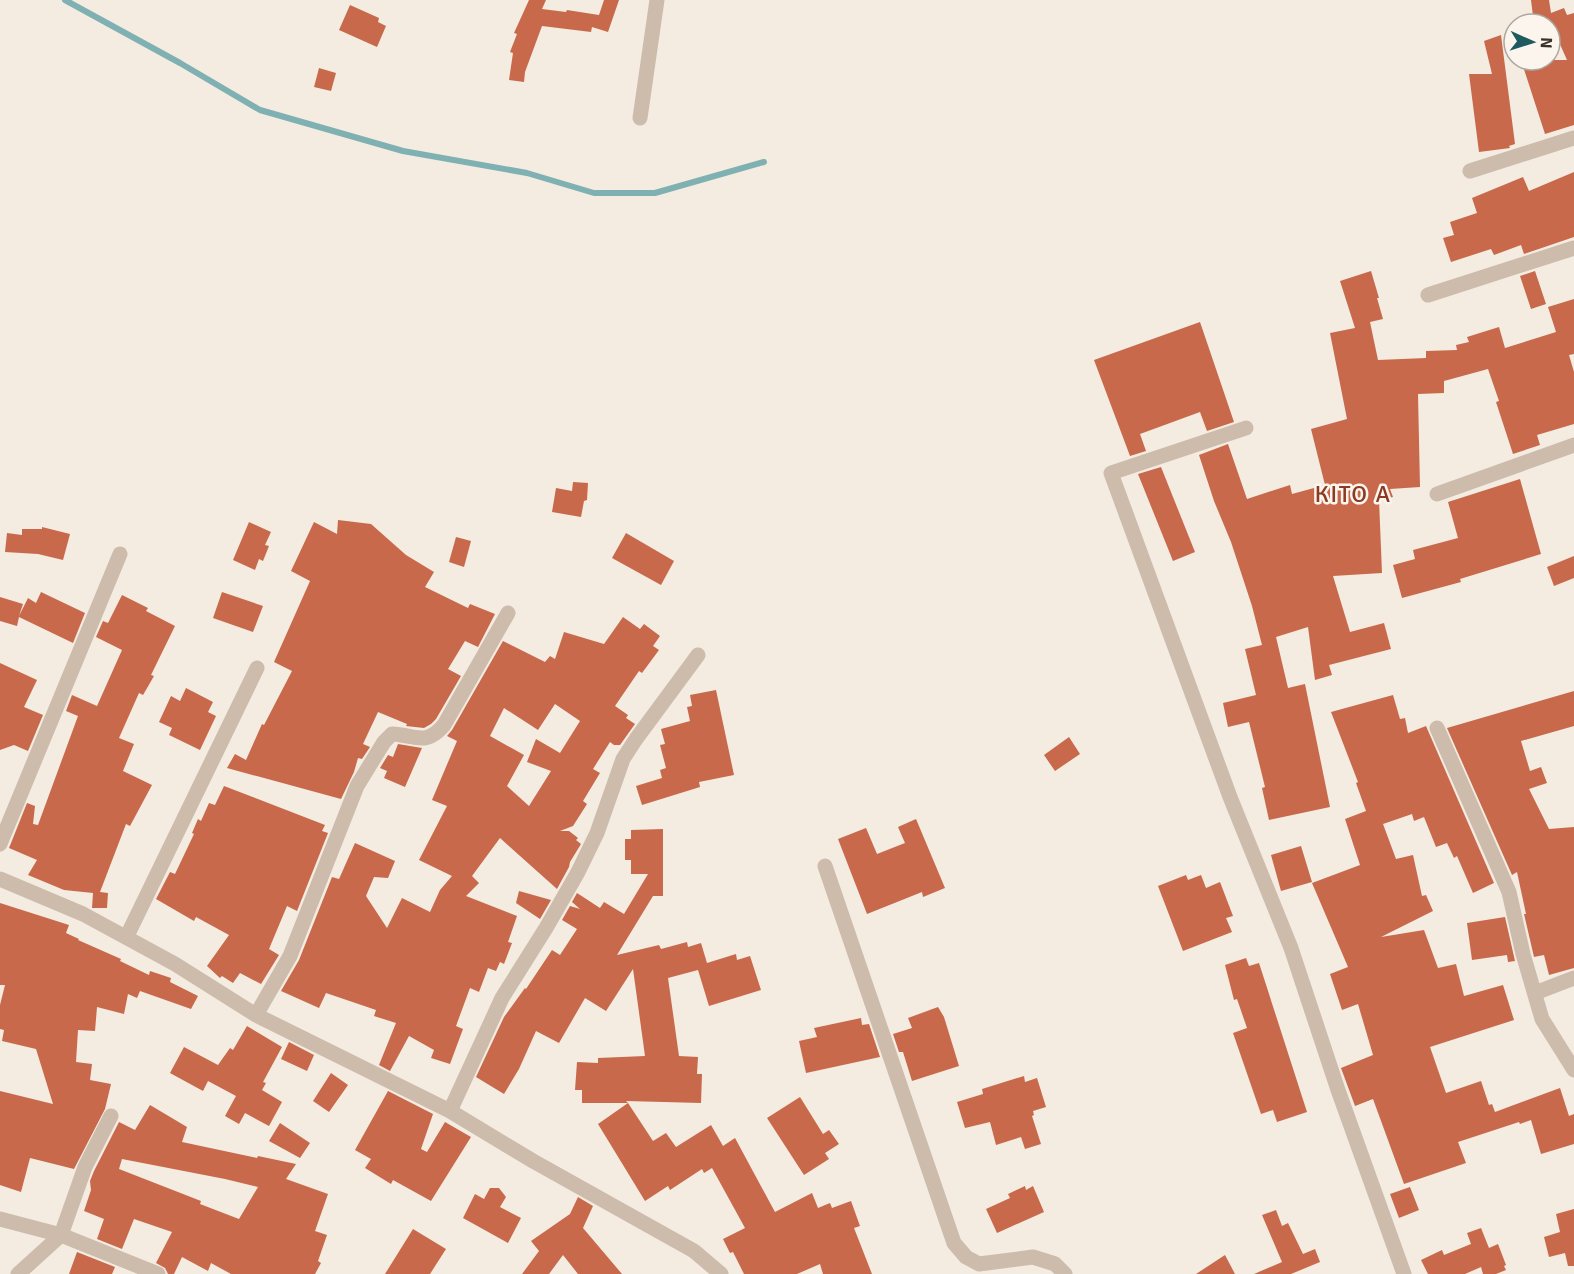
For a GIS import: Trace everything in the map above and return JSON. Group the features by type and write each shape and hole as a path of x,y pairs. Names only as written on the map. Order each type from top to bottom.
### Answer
{"street":[{"path":"639,118 657,0"},
{"path":"1470,171 1574,138"},
{"path":"1428,295 1574,248"},
{"path":"1246,428 1111,473 1226,786 1291,948 1338,1090 1404,1274"},
{"path":"1437,494 1574,445"},
{"path":"0,844 120,554"},
{"path":"256,1015 290,956 357,786 384,742 392,734 423,740 437,733 444,725 508,613"},
{"path":"450,1111 502,998 578,872 597,833 623,759 698,655"},
{"path":"127,936 257,668"},
{"path":"1437,728 1509,891 1523,954 1542,1019 1574,1070"},
{"path":"825,866 954,1243 966,1257 980,1264 1033,1257 1055,1264 1065,1274"},
{"path":"0,879 83,914 127,936 256,1015 450,1111 533,1161 694,1251 721,1274"},
{"path":"1535,993 1574,978"},
{"path":"18,1274 62,1234 85,1167 111,1116"},
{"path":"0,1219 62,1234 158,1274"}],"building":[{"path":"529,0 546,0 542,9 599,15 604,0 619,0 608,32 592,27 591,32 542,26 525,72 524,82 509,80 513,53 510,52 517,34 514,33"},
{"path":"1531,0 1549,0 1551,12 1532,12"},
{"path":"350,5 379,18 378,22 386,26 377,47 339,30"},
{"path":"1564,8 1567,15 1574,13 1574,125 1545,134 1525,72 1562,72 1562,60 1567,60 1562,49 1562,12 1554,12"},
{"path":"1501,35 1502,72 1506,72 1515,144 1509,146 1510,148 1479,152 1469,74 1492,74 1484,41"},
{"path":"319,68 336,73 331,91 314,87"},
{"path":"1574,172 1574,237 1524,254 1521,245 1494,255 1491,249 1451,262 1443,238 1454,235 1450,222 1477,213 1472,198 1523,177 1529,191"},
{"path":"1371,271 1383,319 1370,322 1378,360 1426,358 1426,351 1457,350 1456,345 1469,342 1467,337 1499,327 1505,348 1556,332 1548,307 1574,299 1574,354 1569,355 1574,372 1574,424 1537,435 1540,445 1513,454 1488,369 1444,381 1444,393 1418,394 1420,487 1390,489 1393,497 1379,500 1382,573 1333,576 1350,632 1384,623 1391,649 1329,665 1332,675 1315,680 1308,627 1276,637 1288,688 1305,684 1330,807 1269,820 1262,788 1265,787 1249,722 1228,727 1223,703 1256,695 1245,649 1262,645 1231,542 1214,501 1199,455 1228,444 1247,499 1290,485 1292,494 1325,485 1311,429 1347,419 1330,333 1355,328 1340,281"},
{"path":"1535,271 1546,304 1531,309 1520,276"},
{"path":"1200,322 1234,422 1207,431 1200,412 1140,434 1146,451 1130,456 1094,360"},
{"path":"1161,467 1195,552 1173,561 1138,474"},
{"path":"1520,479 1541,554 1460,579 1461,582 1402,598 1393,565 1415,559 1413,550 1458,538 1448,502"},
{"path":"573,482 588,483 587,500 584,501 581,517 552,512 556,488 572,491"},
{"path":"338,520 371,524 406,555 434,572 425,587 468,608 470,604 495,614 478,647 465,641 448,669 461,676 431,724 424,728 406,726 407,724 378,712 363,744 370,747 362,759 358,758 341,799 227,768 235,754 246,760 262,724 264,725 292,671 274,662 310,581 291,571 314,522 337,534"},
{"path":"249,522 271,532 265,545 269,546 263,561 259,559 255,570 233,560"},
{"path":"42,527 70,534 63,560 38,554 5,552 7,533 22,535 22,529 42,529"},
{"path":"626,533 674,561 661,585 612,558"},
{"path":"456,537 471,541 464,567 449,562"},
{"path":"1574,556 1574,578 1554,586 1547,567"},
{"path":"41,592 85,613 73,643 19,617 17,626 0,621 0,597 23,604 19,616 28,598 36,603"},
{"path":"222,592 263,606 253,632 213,618"},
{"path":"122,595 148,608 146,611 175,626 151,675 154,676 143,695 139,693 119,738 134,744 123,771 152,785 130,826 126,824 100,892 108,893 107,908 92,908 93,893 64,890 28,875 37,860 9,848 27,803 35,806 33,824 38,825 78,716 66,711 72,695 97,706 122,650 96,637 103,621 108,623"},
{"path":"623,617 640,629 644,624 660,636 653,646 659,650 642,673 639,671 615,706 628,715 626,718 635,724 620,745 610,742 593,769 600,773 583,801 587,804 573,826 560,831 569,831 578,838 576,840 581,844 557,889 500,838 472,876 479,883 466,896 517,916 508,942 512,943 504,964 500,962 496,971 488,968 479,992 470,988 456,1026 463,1029 450,1064 431,1058 434,1050 409,1036 390,1071 379,1065 396,1023 374,1016 376,1010 326,993 319,1008 281,991 299,960 332,877 339,879 355,843 395,861 388,878 374,877 366,896 387,928 402,898 430,912 440,890 452,876 419,860 447,806 432,800 457,741 447,736 503,641 545,662 550,656 555,659 564,632 604,644","holes":["555,704 580,721 560,753 536,739 527,762 551,771 529,806 507,786 524,755 490,736 504,708 538,730"]},
{"path":"0,663 37,680 24,707 43,715 28,751 14,745 0,750"},
{"path":"186,688 213,702 208,712 216,716 200,750 169,735 172,728 159,722 171,696 180,701"},
{"path":"716,690 734,775 699,782 700,787 642,805 636,786 662,778 660,770 666,768 660,745 665,744 661,729 690,721 687,707 692,706 690,695"},
{"path":"1574,691 1574,726 1521,741 1530,771 1541,767 1547,783 1529,789 1549,829 1574,827 1574,968 1549,975 1544,955 1534,957 1517,872 1512,875 1447,728"},
{"path":"1393,695 1400,719 1405,718 1408,733 1426,726 1494,883 1473,893 1457,856 1454,858 1447,843 1436,847 1424,817 1414,821 1412,814 1383,824 1396,859 1413,855 1422,896 1426,895 1433,911 1381,937 1424,930 1438,968 1456,964 1464,996 1503,985 1514,1020 1430,1047 1446,1093 1481,1081 1489,1105 1492,1104 1495,1112 1560,1088 1569,1116 1574,1114 1574,1144 1541,1154 1531,1120 1520,1124 1519,1122 1458,1142 1466,1163 1404,1184 1373,1099 1355,1106 1341,1068 1373,1055 1358,1004 1342,1010 1330,974 1348,967 1312,883 1360,865 1345,819 1366,811 1356,783 1358,782 1331,712"},
{"path":"1069,737 1080,754 1055,771 1044,755"},
{"path":"398,744 422,748 405,787 384,778 387,771 380,768 388,755 393,757"},
{"path":"224,786 325,825 322,831 328,833 297,911 287,906 269,949 279,955 261,984 240,973 233,983 222,976 220,978 207,966 229,935 196,917 194,921 156,899 170,872 175,874 194,834 192,833 198,819 201,821 209,803 215,805"},
{"path":"916,819 945,888 923,897 922,892 867,914 838,839 866,828 877,854 905,843 898,827"},
{"path":"663,829 663,896 653,896 617,955 659,945 661,949 687,942 688,947 701,943 707,963 736,954 737,960 750,956 761,990 709,1006 698,970 668,978 679,1056 698,1057 697,1074 702,1074 701,1103 626,1101 628,1103 582,1103 582,1090 575,1090 577,1062 598,1063 598,1058 645,1056 633,969 606,1011 585,998 559,1043 536,1031 519,1069 504,1094 476,1077 504,1017 552,950 560,955 577,929 562,920 570,906 580,909 572,902 577,893 600,908 604,902 624,914 648,874 631,874 631,860 625,860 625,839 631,839 631,830"},
{"path":"1301,846 1312,882 1281,891 1271,855"},
{"path":"1186,875 1188,880 1201,875 1206,888 1220,882 1233,916 1226,918 1232,932 1183,951 1158,886"},
{"path":"519,891 551,900 540,919 516,903"},
{"path":"0,903 69,925 66,933 78,940 121,959 120,961 149,975 150,971 171,978 170,982 198,996 191,1009 140,991 137,998 128,994 124,1014 97,1007 95,1031 78,1030 76,1062 92,1064 90,1080 111,1084 105,1109 74,1169 30,1158 21,1192 0,1185 0,1091 53,1104 36,1049 2,1041 4,1030 0,1029 0,1005 5,985 0,985"},
{"path":"1505,917 1515,961 1508,962 1507,955 1472,960 1467,923"},
{"path":"1246,958 1249,966 1259,963 1307,1112 1277,1122 1273,1110 1261,1114 1233,1033 1247,1028 1237,999 1234,1000 1225,965"},
{"path":"938,1007 944,1017 959,1066 912,1081 903,1052 899,1052 893,1034 912,1028 908,1018"},
{"path":"861,1018 862,1025 869,1024 880,1057 806,1073 799,1041 817,1037 814,1028"},
{"path":"247,1026 282,1047 263,1082 266,1083 262,1090 282,1102 269,1126 245,1113 239,1124 225,1116 236,1096 208,1081 203,1091 170,1073 184,1047 218,1065 230,1048 233,1050"},
{"path":"289,1042 314,1055 307,1071 281,1059"},
{"path":"331,1073 348,1085 329,1112 313,1101"},
{"path":"1024,1076 1025,1082 1037,1078 1046,1107 1033,1111 1032,1116 1041,1144 1025,1149 1021,1137 996,1145 990,1122 965,1128 957,1102 983,1094 982,1089"},
{"path":"388,1091 433,1114 421,1149 427,1152 445,1122 471,1137 431,1201 393,1180 391,1184 365,1168 371,1159 355,1150"},
{"path":"800,1097 823,1134 829,1130 839,1144 825,1153 829,1159 804,1175 767,1118"},
{"path":"628,1103 653,1141 666,1133 676,1147 711,1125 723,1146 735,1138 775,1212 812,1193 818,1208 830,1203 832,1208 851,1201 860,1226 854,1228 872,1274 823,1274 820,1264 797,1274 744,1274 733,1252 730,1253 723,1239 745,1228 712,1168 704,1173 702,1169 670,1190 668,1186 645,1201 598,1124"},
{"path":"150,1105 187,1127 182,1142 296,1164 286,1179 328,1194 315,1231 327,1235 318,1261 321,1263 315,1274 231,1274 211,1263 208,1271 182,1257 174,1274 168,1274 165,1268 156,1263 172,1232 134,1219 122,1249 97,1239 104,1219 84,1211 91,1190 90,1181 119,1122 135,1130","holes":["122,1159 258,1187 239,1219 200,1204 201,1201 119,1169"]},
{"path":"280,1123 310,1143 300,1158 269,1141"},
{"path":"1025,1186 1026,1190 1033,1186 1044,1212 997,1233 986,1209 1010,1198 1008,1194"},
{"path":"1410,1187 1419,1210 1399,1218 1390,1194"},
{"path":"490,1188 499,1188 506,1197 500,1207 521,1218 508,1243 463,1218 475,1194 484,1199"},
{"path":"578,1197 593,1206 583,1228 622,1274 578,1274 563,1255 549,1274 522,1274 539,1251 531,1241 570,1214"},
{"path":"1574,1209 1574,1266 1568,1266 1565,1253 1549,1257 1544,1237 1560,1232 1556,1214"},
{"path":"1276,1210 1282,1226 1288,1223 1303,1254 1315,1249 1320,1262 1291,1274 1254,1274 1282,1262 1262,1215"},
{"path":"1481,1228 1489,1248 1498,1244 1506,1270 1496,1274 1483,1274 1481,1267 1465,1274 1428,1274 1421,1260 1442,1250 1444,1255 1471,1244 1467,1233"},
{"path":"413,1229 446,1249 430,1274 385,1274"},
{"path":"77,1252 115,1267 112,1274 69,1274"},
{"path":"1225,1255 1235,1274 1196,1274"}],"waterway":[{"path":"65,0 260,110 403,151 527,173 594,193 655,193 764,162"}],"district":[{"name":"KITO A","path":"1353,494"}]}
